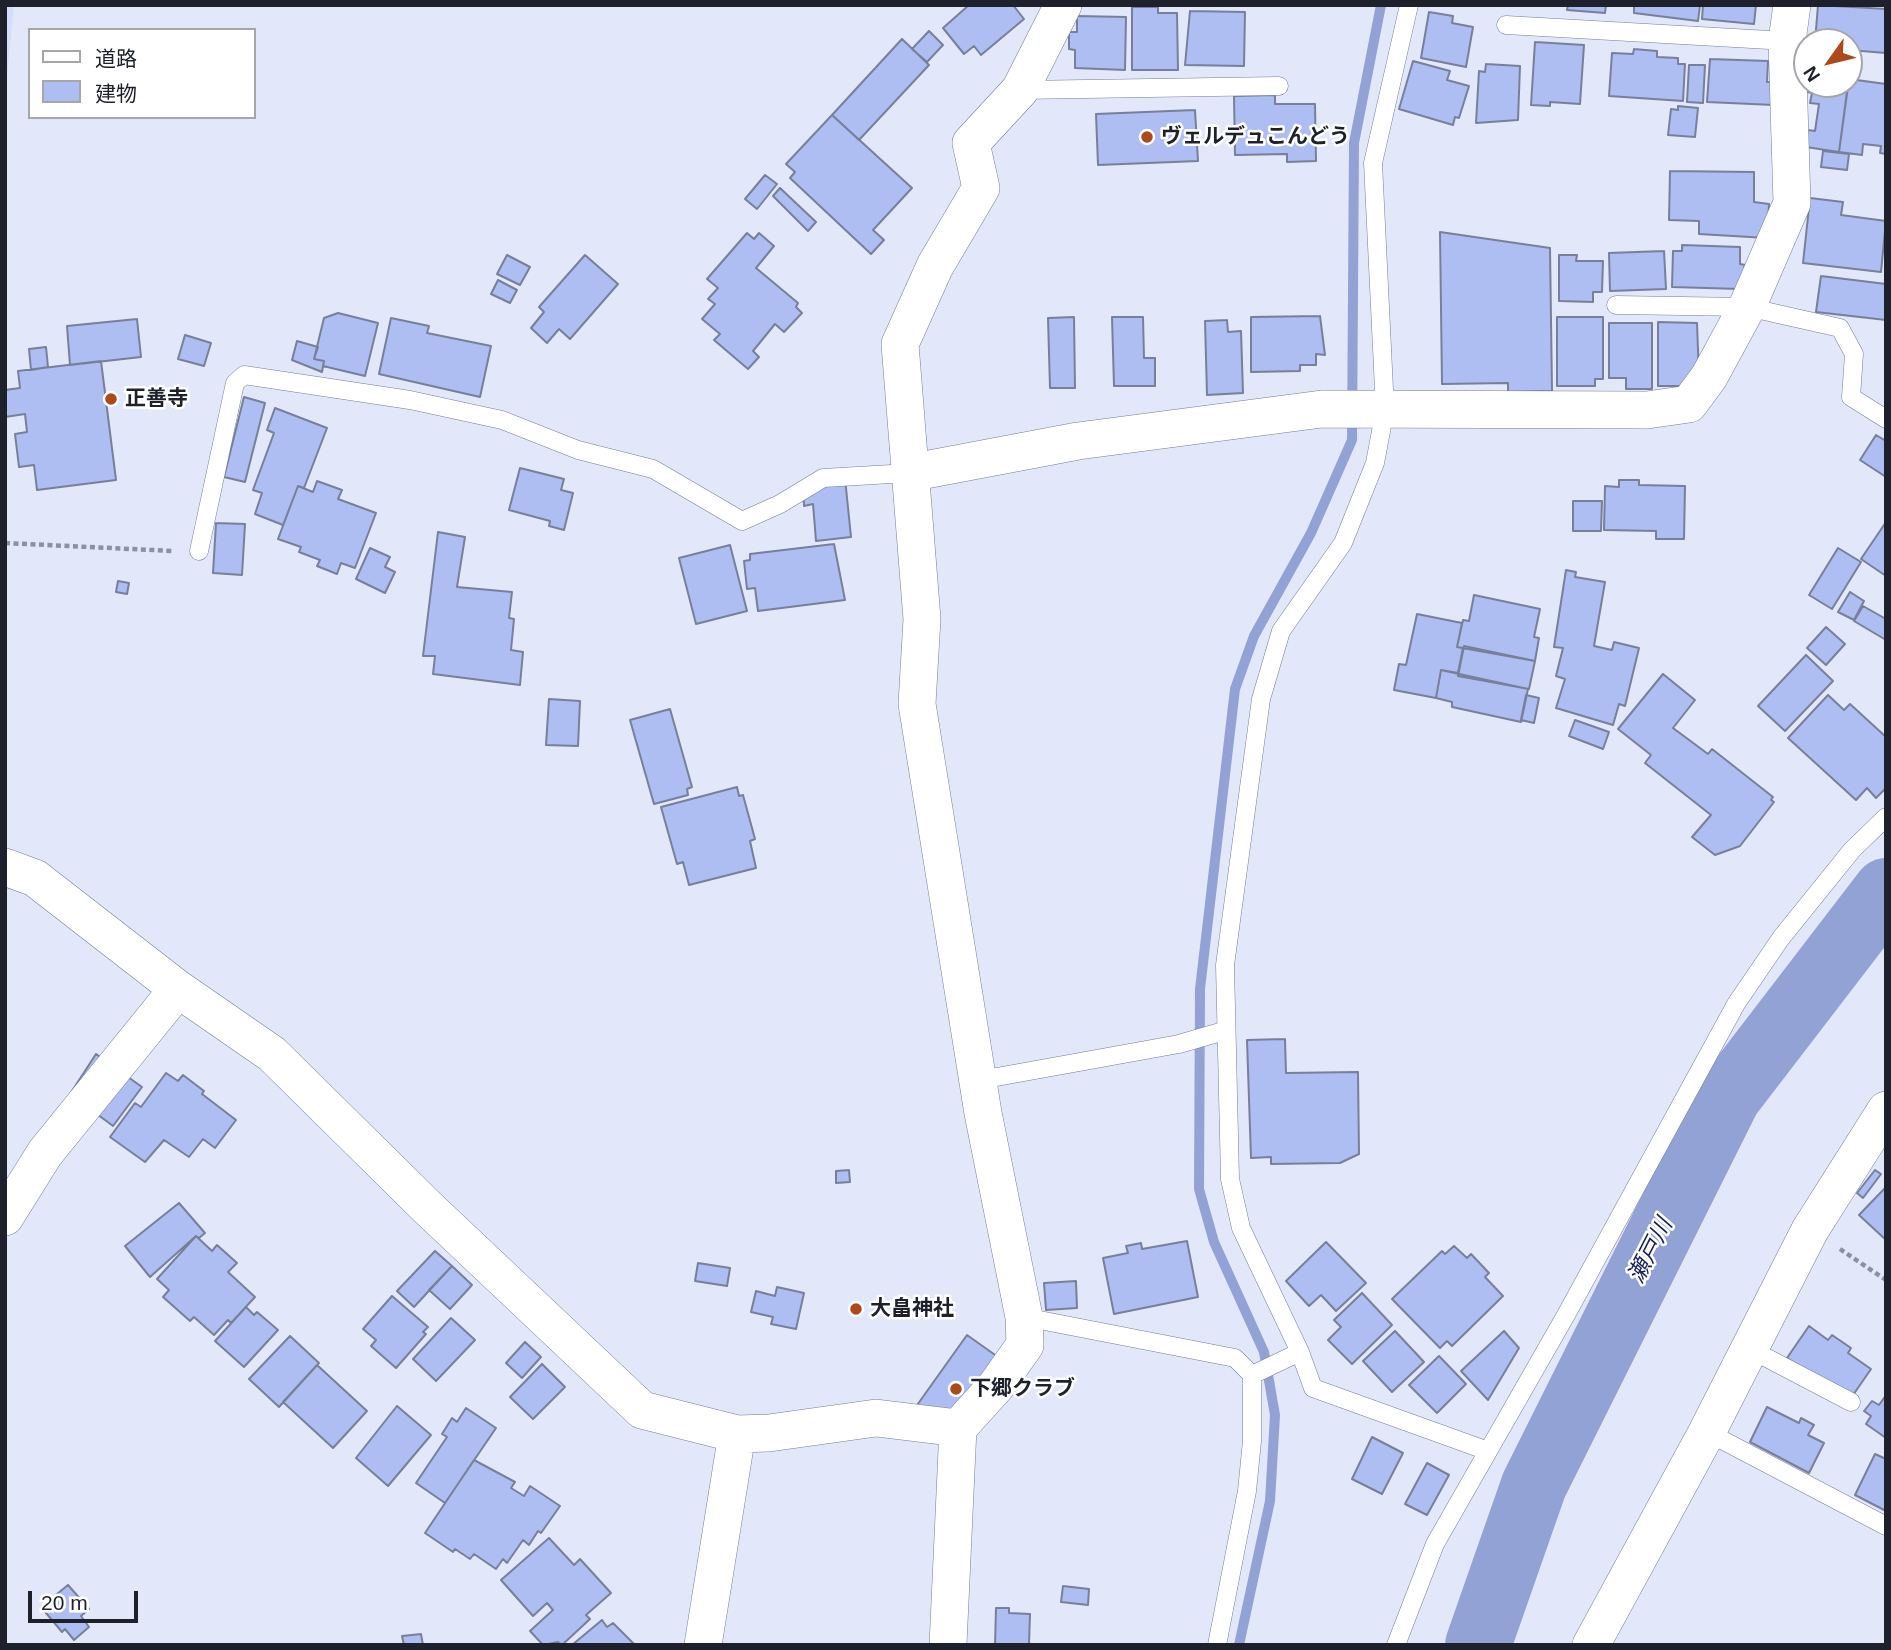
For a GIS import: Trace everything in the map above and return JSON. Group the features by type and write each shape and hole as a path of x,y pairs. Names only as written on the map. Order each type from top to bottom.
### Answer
{"street":[{"path":"948,1645 958,1428 996,1386 1025,1345 1024,1317 983,1113 980,1080 917,704 922,619 900,344 935,266 981,188 971,143 1020,90 1063,5"},
{"path":"909,473 1078,441 1322,409 1647,410 1689,404 1709,377 1747,307 1792,203 1787,41 1792,5"},
{"path":"5,867 34,878 178,989 272,1054 427,1207 642,1410 737,1434 769,1433 876,1418 958,1428"},
{"path":"5,1217 45,1153 178,989"},
{"path":"1591,1645 1707,1432 1810,1230 1885,1110"},
{"path":"703,1645 737,1434"}],"lane":[{"path":"1409,5 1373,163 1385,410 1375,463 1343,543 1281,631 1262,699 1225,965 1224,1031 1230,1180 1241,1228 1300,1352 1313,1388 1488,1451"},
{"path":"1506,25 1787,41"},
{"path":"1020,90 1279,86"},
{"path":"1616,305 1747,307 1840,328 1854,354 1851,397 1886,419"},
{"path":"199,551 235,383 244,375 410,400 502,420 578,450 653,469 742,521 780,504 823,478 909,473"},
{"path":"1396,1645 1435,1544 1736,1004 1781,938 1852,850 1886,817"},
{"path":"980,1080 1179,1044 1224,1031"},
{"path":"1024,1317 1235,1358 1252,1375 1252,1441 1247,1491 1217,1645"},
{"path":"1748,1348 1851,1402"},
{"path":"1252,1375 1300,1352"},
{"path":"1707,1432 1886,1526"}],"path":[{"path":"5,543 137,551 199,551"},
{"path":"1810,1230 1886,1280"}],"shaded area":[{"path":"5,5 14,5 5,96"}],"building":[{"path":"969,5 1013,5 1024,19 981,55 974,46 964,54 943,28"},
{"path":"1568,5 1606,5 1605,13 1567,10"},
{"path":"1634,5 1700,5 1698,21 1634,13"},
{"path":"1703,5 1756,5 1754,24 1702,19"},
{"path":"1818,5 1886,9 1886,53 1863,51 1863,28 1816,28"},
{"path":"1132,7 1158,7 1158,13 1177,13 1178,70 1132,70"},
{"path":"1190,11 1245,12 1244,66 1185,65"},
{"path":"1429,12 1453,16 1452,23 1473,27 1466,67 1421,58"},
{"path":"1077,16 1126,17 1125,70 1075,68 1075,50 1069,49 1069,32 1077,32"},
{"path":"929,31 943,45 927,62 912,49"},
{"path":"902,39 929,65 859,140 832,115"},
{"path":"1535,42 1584,45 1580,104 1550,102 1550,106 1531,105"},
{"path":"1634,49 1657,51 1657,57 1678,58 1678,64 1685,64 1683,101 1609,96 1612,53 1633,54"},
{"path":"1710,59 1768,61 1767,82 1775,82 1774,105 1707,102"},
{"path":"1413,61 1450,71 1447,80 1469,86 1459,118 1455,117 1453,125 1399,109"},
{"path":"1486,64 1520,66 1518,120 1476,123 1479,71 1485,72"},
{"path":"1689,65 1705,65 1703,103 1687,102"},
{"path":"1863,81 1886,84 1886,154 1880,153 1881,146 1863,144 1862,155 1839,152 1846,98 1863,98"},
{"path":"1275,95 1275,104 1315,104 1316,161 1287,162 1287,154 1235,155 1234,96"},
{"path":"1811,98 1846,98 1839,152 1806,147 1808,130 1815,131 1819,104 1810,103"},
{"path":"1678,106 1698,108 1695,137 1668,135 1671,109 1678,110"},
{"name":"ヴェルデュこんどう","path":"1195,110 1198,161 1098,165 1096,114"},
{"path":"832,115 912,188 873,230 884,240 871,254 790,178 795,172 786,164"},
{"path":"1823,151 1849,154 1847,170 1821,167"},
{"path":"1670,171 1754,172 1754,202 1769,204 1767,238 1699,234 1699,221 1669,220"},
{"path":"765,175 777,184 757,209 745,199"},
{"path":"780,188 816,222 808,231 773,196"},
{"path":"1810,198 1843,202 1841,215 1886,221 1881,272 1803,263"},
{"path":"1440,232 1550,248 1552,391 1508,392 1508,383 1442,384"},
{"path":"747,233 754,239 759,233 774,246 756,268 798,303 796,307 802,313 784,332 775,324 753,351 759,357 748,369 714,340 720,334 702,319 715,304 708,299 718,288 707,279"},
{"path":"1682,245 1740,247 1740,264 1745,265 1740,289 1672,287 1673,251 1682,251"},
{"path":"1664,251 1666,289 1610,291 1609,253"},
{"path":"507,255 530,267 520,285 497,274"},
{"path":"585,255 618,284 570,339 559,329 547,343 531,328 544,312 539,307"},
{"path":"1559,255 1577,255 1576,261 1603,261 1602,292 1593,292 1593,302 1559,301"},
{"path":"1821,276 1886,284 1886,320 1816,312"},
{"path":"498,280 517,290 510,303 491,294"},
{"path":"338,313 378,323 365,376 323,366 324,361 314,359 324,318"},
{"path":"1320,316 1325,355 1316,354 1316,365 1300,365 1300,371 1251,372 1251,317"},
{"path":"1074,317 1075,388 1050,388 1048,318"},
{"path":"1112,317 1143,317 1144,358 1155,358 1155,386 1114,386"},
{"path":"1557,317 1603,317 1603,379 1595,379 1595,386 1557,386"},
{"path":"391,318 429,326 427,333 491,346 480,397 379,374"},
{"path":"137,319 141,357 70,365 67,326"},
{"path":"1227,320 1228,332 1241,331 1243,393 1207,395 1205,321"},
{"path":"1658,322 1697,323 1699,377 1692,386 1658,386"},
{"path":"1609,323 1652,323 1652,389 1626,389 1626,378 1609,378"},
{"path":"185,335 211,343 204,366 178,359"},
{"path":"297,341 318,347 314,359 324,361 322,372 292,360"},
{"path":"46,347 48,367 31,370 29,349"},
{"path":"101,361 116,480 37,490 34,465 19,467 15,434 27,432 25,414 5,417 5,390 20,388 18,371"},
{"path":"244,397 265,403 245,482 224,477"},
{"path":"275,408 327,428 304,488 298,486 283,525 255,514 262,493 253,490 274,433 267,430"},
{"path":"1876,435 1886,441 1886,477 1860,460"},
{"path":"520,468 564,479 561,490 573,493 564,530 549,526 550,521 509,510"},
{"path":"845,478 851,537 816,541 813,504 804,506 803,483"},
{"path":"1619,480 1639,480 1639,485 1685,486 1684,539 1656,539 1656,531 1604,530 1605,486 1619,487"},
{"path":"317,481 342,490 338,499 376,513 355,568 341,563 337,574 317,566 320,560 299,552 301,547 278,539 298,486 313,492"},
{"path":"1573,501 1602,501 1601,531 1573,531"},
{"path":"1886,522 1886,576 1861,559"},
{"path":"216,523 245,524 242,575 213,573"},
{"path":"438,532 465,537 457,587 512,592 509,618 514,619 511,650 523,652 520,685 433,674 435,656 423,656"},
{"path":"834,544 845,600 758,611 755,588 747,589 744,561 750,560 750,554"},
{"path":"730,545 747,611 696,624 679,558"},
{"path":"370,548 390,557 385,567 395,572 385,593 356,579"},
{"path":"1838,548 1861,562 1832,609 1809,595"},
{"path":"1566,570 1576,572 1575,577 1605,582 1594,646 1612,650 1614,642 1639,648 1625,706 1619,704 1613,725 1556,708 1565,679 1556,676 1563,648 1554,647"},
{"path":"118,581 129,583 127,594 116,592"},
{"path":"1850,592 1864,601 1854,620 1838,612"},
{"path":"1474,595 1540,609 1534,637 1539,638 1535,661 1457,647 1463,620 1469,621"},
{"path":"1863,606 1886,619 1886,640 1854,621"},
{"path":"1417,614 1462,623 1457,647 1463,648 1458,673 1441,670 1436,698 1394,690 1399,664 1406,665"},
{"path":"1826,627 1845,644 1826,665 1807,648"},
{"path":"1464,646 1535,661 1529,689 1458,676"},
{"path":"1806,655 1833,681 1785,731 1758,706"},
{"path":"1441,670 1528,689 1521,722 1452,707 1452,702 1436,698"},
{"path":"1663,674 1695,700 1673,728 1708,754 1712,749 1773,797 1771,800 1774,802 1740,846 1715,855 1692,837 1711,815 1645,763 1651,755 1618,729"},
{"path":"1526,695 1539,698 1534,723 1521,720"},
{"path":"1828,695 1844,710 1850,704 1886,737 1886,788 1876,798 1867,788 1856,800 1788,738"},
{"path":"549,699 580,701 578,746 546,745"},
{"path":"670,709 692,787 687,789 688,795 654,804 630,720"},
{"path":"1575,720 1609,732 1603,749 1569,736"},
{"path":"737,787 739,796 743,795 755,839 750,841 756,868 689,885 683,862 677,864 661,807"},
{"path":"1285,1039 1286,1073 1358,1072 1359,1154 1340,1163 1271,1164 1271,1157 1251,1158 1247,1040"},
{"path":"96,1054 142,1087 113,1126 70,1094"},
{"path":"166,1073 178,1081 183,1075 204,1091 202,1094 236,1120 215,1148 203,1139 189,1157 164,1140 145,1162 110,1137 135,1103 141,1107"},
{"path":"849,1170 850,1182 836,1183 836,1171"},
{"path":"1875,1170 1881,1174 1863,1198 1857,1193"},
{"path":"1886,1187 1886,1240 1859,1215"},
{"path":"179,1203 205,1233 199,1238 196,1236 150,1277 125,1246"},
{"path":"196,1236 212,1251 217,1245 237,1263 228,1272 255,1297 231,1323 228,1320 214,1335 194,1317 190,1321 163,1297 169,1290 157,1279"},
{"path":"1187,1241 1198,1297 1114,1314 1103,1258 1128,1253 1126,1246 1141,1243 1142,1249"},
{"path":"1326,1242 1366,1283 1336,1311 1321,1295 1309,1306 1286,1281"},
{"path":"1454,1246 1467,1258 1471,1254 1489,1273 1485,1277 1503,1296 1452,1346 1447,1341 1440,1348 1392,1299 1442,1251 1445,1254"},
{"path":"435,1251 452,1266 414,1307 397,1291"},
{"path":"698,1263 730,1268 727,1286 695,1281"},
{"path":"452,1266 472,1285 450,1309 429,1290"},
{"path":"1076,1281 1077,1308 1046,1310 1044,1283"},
{"path":"777,1287 804,1293 796,1329 771,1324 773,1317 751,1312 756,1291 775,1296"},
{"path":"1362,1293 1392,1325 1352,1364 1328,1340 1341,1327 1334,1320"},
{"path":"392,1296 428,1327 423,1332 426,1334 396,1368 371,1346 376,1340 363,1329"},
{"path":"246,1307 254,1315 257,1312 278,1330 244,1367 215,1341"},
{"path":"451,1318 475,1340 436,1381 413,1359"},
{"path":"1809,1326 1828,1340 1832,1335 1851,1348 1848,1353 1871,1369 1849,1401 1787,1358"},
{"path":"1395,1331 1424,1362 1392,1392 1363,1361"},
{"path":"1504,1331 1519,1348 1488,1400 1461,1371"},
{"name":"下郷クラブ","path":"967,1335 998,1357 944,1429 915,1408"},
{"path":"290,1336 319,1363 279,1407 249,1379"},
{"path":"525,1342 541,1357 522,1378 506,1363"},
{"path":"1439,1356 1466,1384 1437,1413 1409,1385"},
{"path":"542,1364 565,1387 533,1419 510,1397"},
{"path":"317,1365 367,1411 333,1448 283,1402"},
{"path":"1886,1395 1886,1438 1866,1424 1871,1416 1864,1411 1872,1401 1879,1405"},
{"path":"397,1406 431,1435 388,1486 356,1458"},
{"path":"1767,1407 1799,1423 1801,1418 1814,1425 1808,1435 1824,1443 1809,1473 1750,1442"},
{"path":"466,1408 496,1428 445,1503 416,1483 447,1437 442,1434 452,1418 457,1422"},
{"path":"1372,1437 1403,1453 1382,1494 1352,1479"},
{"path":"1875,1454 1886,1459 1886,1511 1855,1495"},
{"path":"474,1460 515,1482 511,1488 524,1496 530,1486 560,1506 529,1545 523,1540 507,1563 503,1559 496,1569 474,1554 470,1559 455,1549 453,1552 425,1533"},
{"path":"1427,1463 1449,1475 1427,1515 1405,1504"},
{"path":"549,1538 574,1565 580,1559 611,1593 586,1615 590,1619 562,1645 558,1642 543,1645 530,1631 553,1610 547,1603 533,1616 501,1580"},
{"path":"68,1585 89,1609 81,1616 89,1627 74,1640 65,1629 62,1632 41,1607"},
{"path":"1063,1586 1089,1589 1088,1605 1061,1602"},
{"path":"996,1608 1009,1608 1009,1613 1030,1614 1029,1644 1046,1645 995,1645"},
{"path":"602,1620 607,1627 613,1623 635,1645 572,1645"},
{"path":"421,1634 423,1645 404,1645 402,1636"}],"waterway":[{"path":"1239,1645 1270,1501 1275,1415 1264,1352 1214,1242 1199,1189 1200,989 1235,689 1254,636 1311,533 1352,440 1354,143 1381,5"},
{"name":"瀬戸川","path":"1478,1645 1534,1485 1728,1097 1886,891"}],"place":[{"name":"ヴェルデュこんどう","path":"1147,137"},
{"name":"正善寺","path":"111,399"},
{"name":"大畠神社","path":"856,1309"},
{"name":"下郷クラブ","path":"956,1389"}]}
